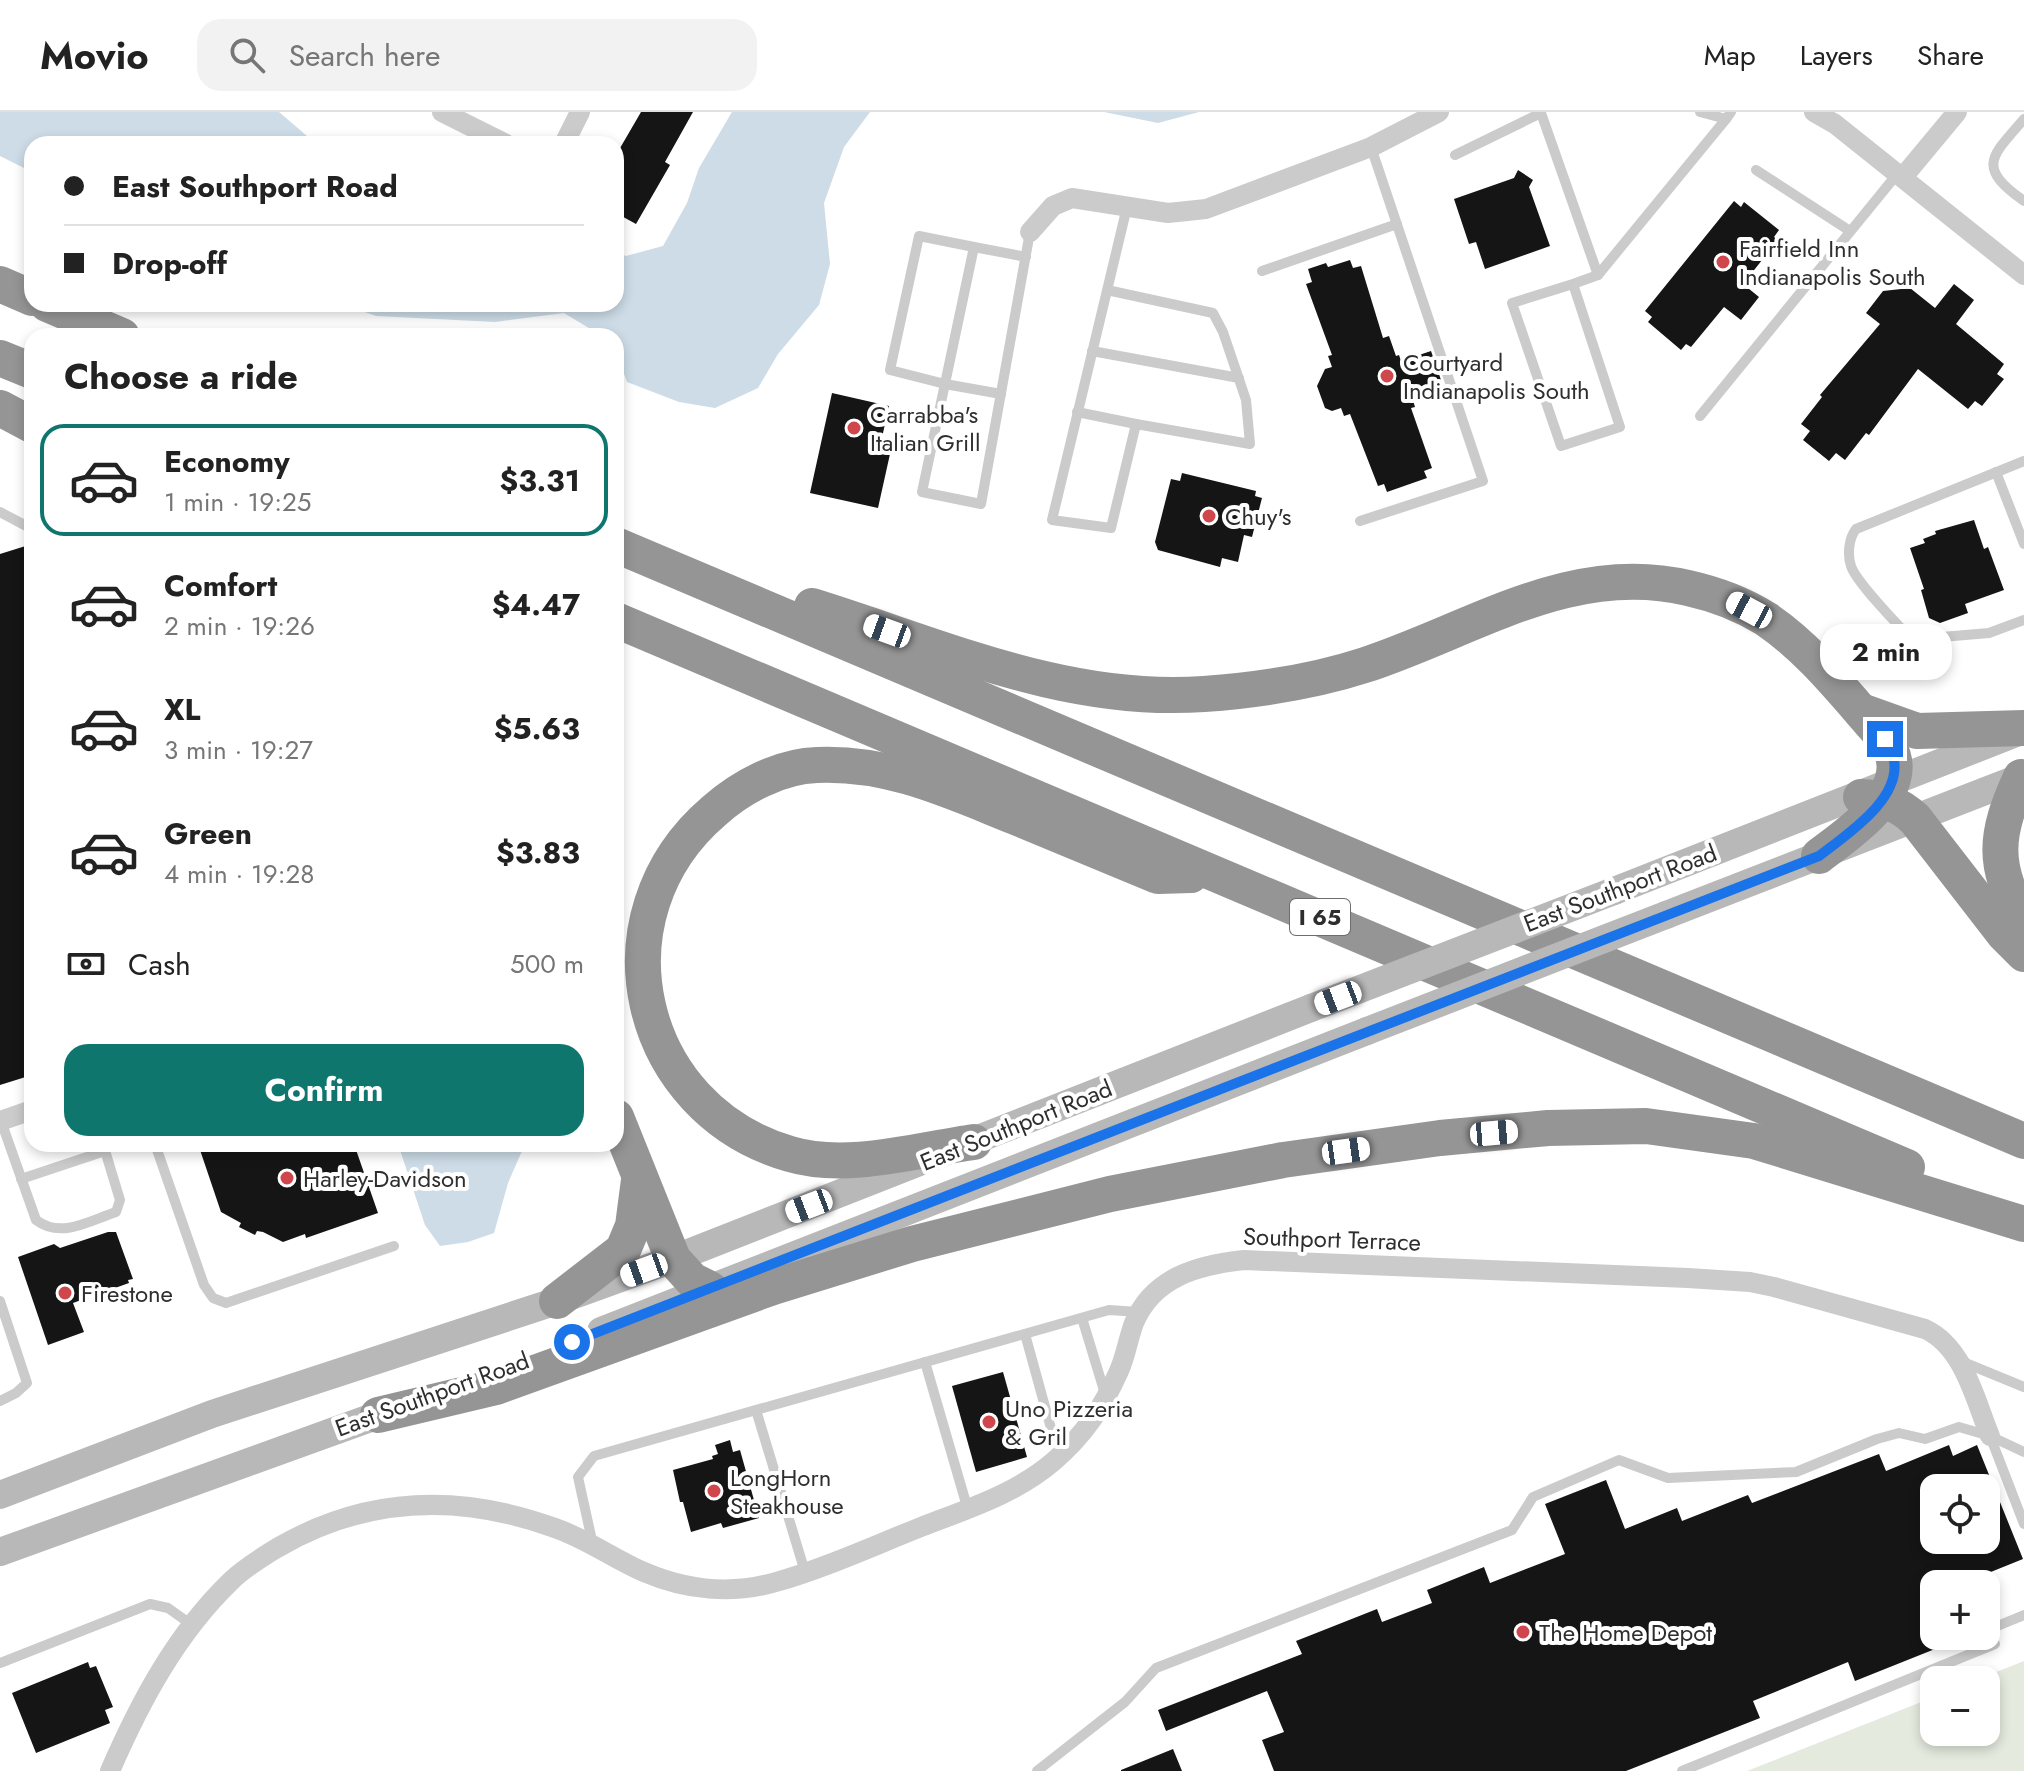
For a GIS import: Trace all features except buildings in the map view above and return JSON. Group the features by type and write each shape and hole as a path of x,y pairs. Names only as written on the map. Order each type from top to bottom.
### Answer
{"highway":[{"path":"0,284 24,294"},
{"path":"66,312 103,328"},
{"path":"0,358 24,368"},
{"path":"0,408 24,421"},
{"path":"624,548 862,622 1001,670 1069,685 1130,693 1201,694 1300,681 1365,665 1559,591 1613,580 1660,581 1711,593 1764,619 1797,642 1885,739 1893,756 1894,767 1875,793 1857,827 1819,856"},
{"path":"624,548 2024,1141"},
{"name":"I 65","path":"624,623 2024,1217"},
{"path":"1860,711 1917,731 2024,729"},
{"path":"974,1142 861,1161 804,1157 748,1139 703,1107 686,1087 658,1042 649,1013 641,959 643,932 657,886 679,846 693,829 731,796 792,769 814,765 863,766 918,777 1158,876 1221,875"},
{"path":"2023,776 2006,810 1999,847 2002,873 2024,922"},
{"path":"1875,793 1906,810 1915,819 2004,934 2024,954"},
{"path":"378,1415 496,1387 773,1287 912,1244 1110,1194 1283,1160 1440,1138 1548,1128 1646,1126 1754,1141 2024,1224"},
{"path":"624,1137 673,1259 692,1280 710,1289"},
{"path":"557,1301 623,1250 633,1226 639,1175"}],"main road":[{"name":"East Southport Road","path":"0,1495 212,1414 557,1301 673,1259 1311,1008 1875,793 2024,729"},
{"name":"East Southport Road","path":"0,1552 378,1415 710,1289 2023,776"}],"street":[{"path":"442,112 490,136"},
{"path":"568,136 580,112"},
{"path":"1030,232 1053,206 1072,198 1168,213 1206,209 1371,147 1439,112"},
{"path":"1814,112 1835,124 1901,175 2024,275"},
{"path":"1901,175 1957,112"},
{"path":"0,1121 24,1113"},
{"name":"Southport Terrace","path":"110,1771 151,1685 192,1625 230,1582 269,1551 320,1525 367,1511 435,1504 483,1509 534,1520 657,1577 708,1589 773,1583 968,1510 1022,1484 1069,1448 1092,1423 1119,1371 1139,1312 1149,1298 1179,1274 1214,1264 1244,1260 1725,1280 1774,1287 1941,1336 1957,1360 1990,1436"}],"lane":[{"path":"1455,155 1543,112 1598,275"},
{"path":"1700,112 1729,116"},
{"path":"1573,284 1620,427 1561,446 1512,303 1598,275 1729,116"},
{"path":"2024,119 2003,143 1993,158 1992,166 2008,189 2024,201"},
{"path":"1360,521 1483,481 1371,147"},
{"path":"1756,170 1850,231"},
{"path":"1700,416 1850,231 1901,175"},
{"path":"1127,207 1052,520 1111,528 1136,424"},
{"path":"1262,271 1397,224"},
{"path":"974,247 922,492 981,504 1030,232"},
{"path":"1001,394 890,370 919,236 1026,257"},
{"path":"1077,412 1250,444 1246,400 1223,332 1213,313 1107,290"},
{"path":"1092,351 1239,378"},
{"path":"2024,461 1856,529 1851,536 1851,567 1907,635 1918,639 1989,633 2024,620"},
{"path":"1996,472 2024,544"},
{"path":"0,512 24,525"},
{"path":"0,1121 36,1220 47,1229 68,1229 116,1212 120,1200 106,1152"},
{"path":"21,1179 91,1152"},
{"path":"158,1152 204,1285 213,1298 226,1303 394,1246"},
{"path":"0,1301 27,1383 0,1401"},
{"path":"593,1545 578,1477 594,1456 1109,1310 1139,1312"},
{"path":"1082,1318 1106,1398"},
{"path":"1025,1334 1052,1432 1069,1448"},
{"path":"1957,1360 2024,1387"},
{"path":"925,1362 968,1510"},
{"path":"756,1410 805,1572"},
{"path":"1037,1771 1125,1702 1156,1668 1512,1530 1533,1497 1619,1460 1668,1478 1796,1472 1877,1439 1899,1433 1925,1439 1959,1427 1990,1436 2024,1452"},
{"path":"1990,1436 2024,1524"},
{"path":"0,1663 150,1604 168,1608 192,1625"},
{"path":"1682,1771 1995,1644 1990,1629 2024,1615"}],"shaded area":[{"path":"0,112 279,112 307,136 24,136 24,168 0,156"},
{"path":"732,112 870,112 844,147 824,203 830,264 819,305 778,354 758,388 715,408 679,402 627,382 624,374 624,328 589,328 564,313 495,322 376,316 365,312 624,312 624,255 663,246 687,203 699,168"},
{"path":"1104,112 1199,112 1158,123"},
{"path":"401,1152 522,1152 508,1183 494,1233 468,1242 440,1246 425,1225"},
{"path":"2024,1661 2024,1771 1747,1771 1920,1703 1920,1746 2000,1746 2000,1670"}],"place":[{"name":"Fairfield Inn Indianapolis South","path":"1723,262"},
{"name":"Courtyard Indianapolis South","path":"1387,376"},
{"name":"Carrabba's Italian Grill","path":"854,428"},
{"name":"Chuy's","path":"1209,516"},
{"name":"Harley-Davidson","path":"287,1178"},
{"name":"Firestone","path":"65,1293"},
{"name":"Uno Pizzeria & Gril","path":"989,1422"},
{"name":"LongHorn Steakhouse","path":"714,1491"},
{"name":"The Home Depot","path":"1523,1632"}],"route":[{"path":"572,1342 1819,856 1857,827 1883,799 1894,767 1893,756 1885,739"}]}
